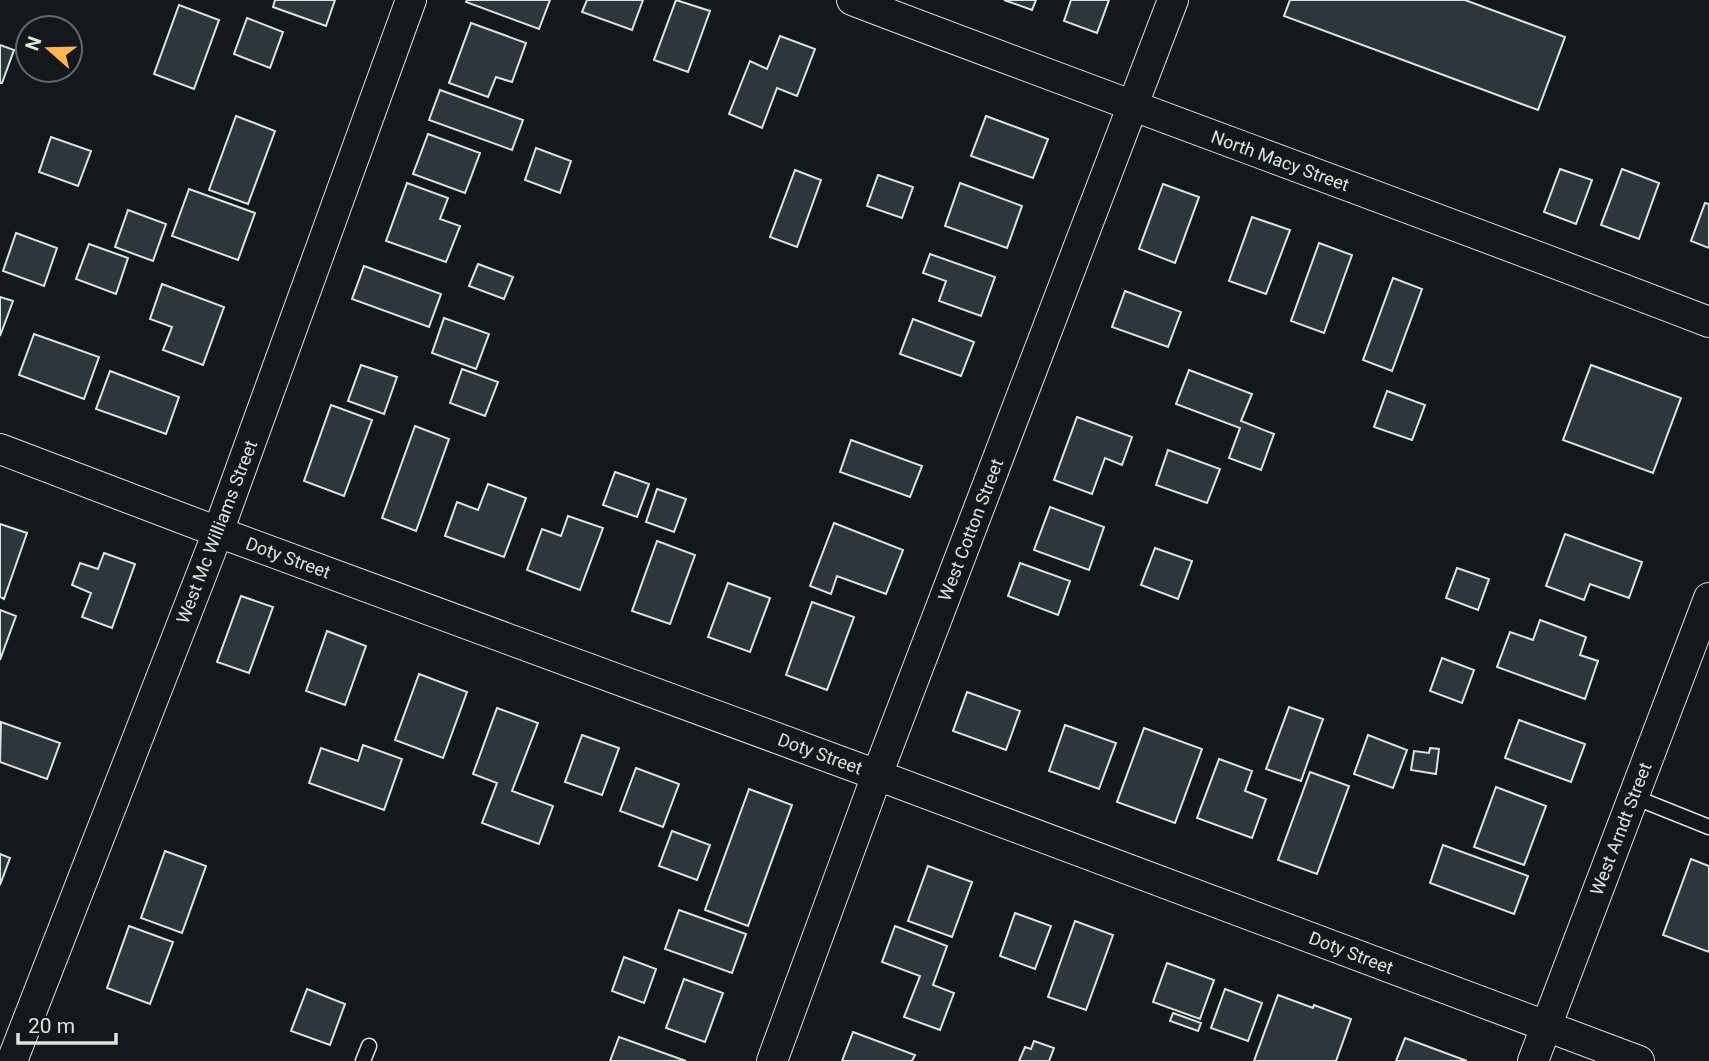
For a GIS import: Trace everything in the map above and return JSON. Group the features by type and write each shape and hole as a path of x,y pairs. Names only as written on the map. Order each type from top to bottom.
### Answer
{"street":[{"name":"West Mc Williams Street","path":"12,1061 218,533 411,0"},
{"name":"North Macy Street","path":"852,0 1133,107 1497,240 1709,322"},
{"name":"West Cotton Street","path":"772,1061 877,775 1173,0"},
{"name":"Doty Street","path":"0,449 218,533 877,775 1639,1061"},
{"name":"West Arndt Street","path":"1534,1061 1709,598"}],"lane":[{"path":"1634,797 1709,827"},
{"path":"363,1061 369,1046"}],"building":[{"path":"275,0 335,0 326,26 273,7"},
{"path":"550,0 539,29 466,2"},
{"path":"587,0 643,0 632,30 582,12"},
{"path":"676,0 710,11 688,72 654,60"},
{"path":"1004,0 1036,0 1032,10"},
{"path":"1071,0 1109,0 1097,33 1064,21"},
{"path":"1290,0 1465,0 1565,37 1538,110 1284,16"},
{"path":"179,5 219,20 194,89 154,74"},
{"path":"247,18 283,32 270,68 234,54"},
{"path":"471,23 526,43 512,82 496,77 488,97 449,83"},
{"path":"780,36 815,49 797,96 777,88 762,128 729,114 750,61 767,69"},
{"path":"0,45 14,50 0,83"},
{"path":"440,90 523,120 512,150 429,120"},
{"path":"236,116 275,131 248,204 209,190"},
{"path":"986,116 1048,139 1033,178 971,156"},
{"path":"428,134 480,153 465,193 413,174"},
{"path":"51,137 91,151 78,186 39,172"},
{"path":"536,148 571,161 560,193 525,180"},
{"path":"1560,169 1592,180 1576,224 1544,212"},
{"path":"1622,169 1659,183 1639,239 1601,225"},
{"path":"795,170 821,180 797,247 770,237"},
{"path":"878,175 913,187 902,218 867,206"},
{"path":"407,183 448,198 440,219 460,226 446,262 386,241"},
{"path":"960,183 1022,206 1007,248 945,226"},
{"path":"1163,184 1199,197 1175,263 1139,249"},
{"path":"189,189 255,213 238,260 172,236"},
{"path":"1705,203 1709,204 1709,248 1691,241"},
{"path":"128,210 166,224 153,261 115,247"},
{"path":"1252,217 1290,230 1266,294 1229,281"},
{"path":"16,233 57,248 44,286 3,271"},
{"path":"1319,243 1352,255 1324,333 1291,321"},
{"path":"89,244 128,258 116,294 76,279"},
{"path":"930,254 995,277 981,316 939,301 946,281 923,273"},
{"path":"478,264 513,277 504,299 469,286"},
{"path":"364,266 441,294 429,327 352,299"},
{"path":"1393,278 1422,289 1392,371 1363,360"},
{"path":"162,284 224,307 203,365 163,350 172,327 150,319"},
{"path":"1125,291 1181,312 1168,347 1112,327"},
{"path":"0,297 13,301 0,336"},
{"path":"444,318 489,334 476,369 432,353"},
{"path":"913,319 974,342 961,376 900,354"},
{"path":"34,334 99,357 84,399 19,375"},
{"path":"361,365 397,377 384,414 348,401"},
{"path":"1591,365 1681,398 1653,473 1563,440"},
{"path":"462,369 498,382 485,416 450,403"},
{"path":"1189,370 1252,394 1241,421 1274,434 1261,470 1229,458 1240,428 1176,404"},
{"path":"110,371 179,397 166,434 96,409"},
{"path":"1387,391 1425,405 1412,440 1374,427"},
{"path":"331,405 372,420 344,496 304,481"},
{"path":"1077,417 1132,437 1122,465 1105,458 1092,494 1054,480"},
{"path":"415,426 449,439 416,531 382,518"},
{"path":"851,440 922,466 910,497 840,472"},
{"path":"1168,450 1220,469 1207,503 1156,485"},
{"path":"615,472 649,484 637,517 603,505"},
{"path":"488,484 526,498 504,557 445,536 457,502 478,510"},
{"path":"657,489 686,499 674,532 646,522"},
{"path":"1050,507 1104,527 1089,570 1034,550"},
{"path":"568,516 603,528 580,590 527,570 542,529 561,536"},
{"path":"834,523 903,550 886,594 837,576 831,594 810,586"},
{"path":"0,524 27,533 4,599 0,597"},
{"path":"1565,534 1642,562 1629,598 1590,584 1584,600 1546,586"},
{"path":"657,541 695,555 670,624 632,611"},
{"path":"1155,548 1192,561 1178,599 1141,585"},
{"path":"104,553 135,564 112,628 82,617 91,593 72,585 80,563 98,569"},
{"path":"1020,563 1070,581 1058,615 1008,596"},
{"path":"1457,568 1489,579 1478,610 1446,598"},
{"path":"728,583 770,598 750,652 708,637"},
{"path":"241,596 273,607 249,673 217,662"},
{"path":"812,602 854,617 827,690 786,675"},
{"path":"0,610 16,616 0,660"},
{"path":"1540,620 1586,637 1580,655 1598,661 1585,699 1497,667 1510,632 1533,640"},
{"path":"327,631 366,646 345,705 306,691"},
{"path":"1442,658 1474,670 1462,703 1430,691"},
{"path":"419,674 467,692 443,758 395,740"},
{"path":"967,692 1020,711 1006,750 953,731"},
{"path":"1289,707 1323,719 1301,781 1266,769"},
{"path":"497,708 538,723 512,791 553,806 539,844 482,823 497,783 473,774"},
{"path":"1519,720 1585,744 1571,782 1505,758"},
{"path":"1,722 60,743 47,779 0,762"},
{"path":"1065,725 1116,743 1099,789 1049,771"},
{"path":"1144,728 1202,749 1175,823 1117,802"},
{"path":"582,735 619,748 602,795 565,782"},
{"path":"1368,735 1407,750 1393,788 1354,774"},
{"path":"363,745 402,759 384,810 309,783 321,748 358,761"},
{"path":"1430,748 1439,749 1436,774 1411,770 1414,751 1429,753"},
{"path":"1219,759 1252,771 1245,791 1266,799 1252,838 1197,818"},
{"path":"636,768 679,784 663,827 620,811"},
{"path":"1310,772 1349,786 1317,874 1278,860"},
{"path":"1496,787 1546,806 1524,865 1474,847"},
{"path":"749,789 792,805 748,926 705,910"},
{"path":"672,831 710,845 697,880 659,866"},
{"path":"1443,845 1528,876 1514,914 1430,883"},
{"path":"165,851 206,866 182,933 141,918"},
{"path":"0,854 10,858 0,885"},
{"path":"1691,859 1709,866 1709,952 1663,935"},
{"path":"928,866 972,882 952,937 908,921"},
{"path":"679,910 746,934 732,973 665,949"},
{"path":"1015,913 1051,926 1035,969 1000,956"},
{"path":"1075,921 1113,935 1086,1010 1048,997"},
{"path":"129,926 173,942 150,1004 107,988"},
{"path":"895,926 947,946 933,985 954,993 940,1030 904,1017 920,976 882,962"},
{"path":"624,957 656,969 644,1003 612,991"},
{"path":"1167,963 1214,980 1200,1019 1153,1002"},
{"path":"684,979 723,993 705,1042 666,1028"},
{"path":"307,989 345,1004 330,1045 291,1031"},
{"path":"1225,989 1262,1003 1248,1041 1211,1028"},
{"path":"1278,995 1351,1019 1336,1061 1254,1061"},
{"path":"1173,1013 1201,1023 1198,1031 1170,1021"},
{"path":"853,1032 915,1055 912,1061 842,1061"},
{"path":"619,1037 686,1061 610,1061"},
{"path":"1405,1038 1467,1061 1396,1061"},
{"path":"1034,1041 1054,1048 1049,1061 1019,1061 1025,1047 1031,1049"}]}
